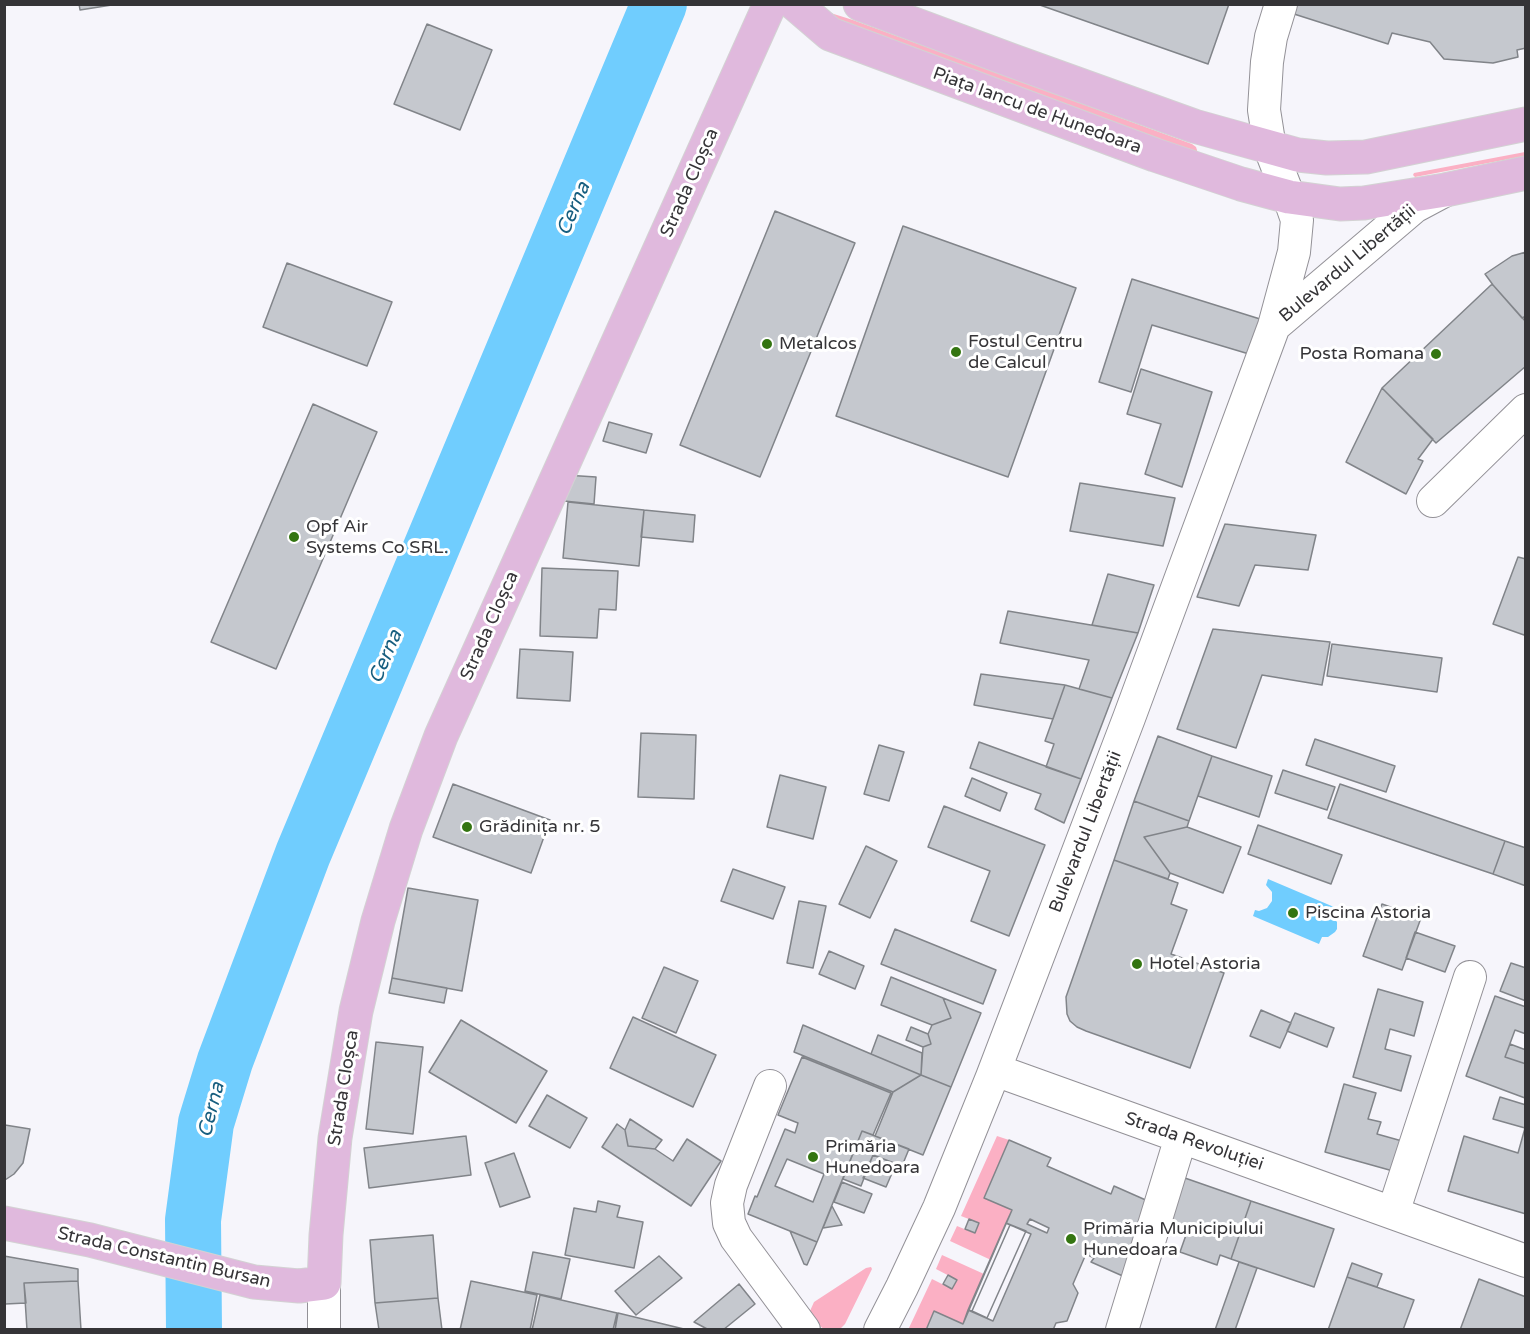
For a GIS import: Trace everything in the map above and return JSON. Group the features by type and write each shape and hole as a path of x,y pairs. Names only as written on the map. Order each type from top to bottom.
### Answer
{"main road":[{"name":"Strada Cloșca","path":"324,1283 335,1138 356,1011 378,921 405,829 441,736 770,4"},
{"name":"Piața Iancu de Hunedoara","path":"795,4 830,34 1155,155 1241,184 1290,197 1348,204 1445,190"},
{"path":"860,4 1194,126 1298,155 1327,158 1366,157 1526,124"},
{"name":"Bulevardul Libertății","path":"1445,190 1526,173"},
{"name":"Strada Constantin Bursan","path":"4,1223 90,1240 254,1282 299,1286 324,1283"}],"street":[{"name":"Bulevardul Libertății","path":"880,1329 934,1218 995,1070 1129,718 1274,326 1294,252 1297,220 1270,148 1264,110 1271,37 1281,4"},
{"name":"Bulevardul Libertății","path":"1274,326 1414,207 1445,190"},
{"path":"1433,501 1526,410"},
{"path":"1394,1213 1470,977"},
{"name":"Strada Revoluției","path":"995,1070 1526,1261"},
{"path":"770,1086 731,1185 727,1203 729,1223 736,1238 804,1329"},
{"path":"1124,1329 1181,1137"},
{"path":"324,1283 324,1329"}],"shaded area":[{"path":"821,10 1192,144 1196,147 1197,155 848,28"},
{"path":"1525,152 1525,156 1415,177 1413,175 1414,173"},
{"path":"997,1136 1009,1140 984,1198 1012,1210 991,1260 950,1241 957,1226 974,1233 979,1223 961,1216"},
{"path":"942,1255 984,1274 963,1324 934,1311 926,1329 908,1330 932,1279 952,1289 957,1280 936,1269"},
{"path":"871,1267 845,1324 840,1329 824,1329 813,1321 810,1311 814,1302"}],"water":[{"name":"Piscina Astoria","path":"1268,879 1334,907 1331,915 1337,922 1335,932 1328,937 1322,937 1319,944 1253,916 1255,910 1267,908 1272,901 1272,892 1266,885"}],"building":[{"path":"79,4 118,4 80,10"},
{"path":"1037,4 1229,4 1208,64"},
{"path":"1297,4 1526,4 1526,48 1517,50 1518,57 1493,63 1444,59 1430,42 1392,33 1388,44 1294,14"},
{"path":"427,24 492,50 460,130 394,104"},
{"name":"Metalcos","path":"775,211 855,243 760,477 680,445"},
{"name":"Fostul Centru de Calcul","path":"903,226 1076,288 1008,477 836,416"},
{"path":"1526,252 1526,316 1522,318 1485,274 1512,256"},
{"path":"287,263 392,302 367,366 263,327"},
{"path":"1132,279 1260,319 1249,354 1152,325 1131,392 1099,382"},
{"path":"1491,285 1526,322 1526,366 1436,443 1382,388"},
{"path":"1141,369 1212,392 1182,487 1145,474 1161,424 1127,414"},
{"path":"1382,388 1433,439 1418,459 1423,461 1406,494 1346,462"},
{"name":"Opf Air Systems Co SRL.","path":"313,404 377,432 276,669 211,642"},
{"path":"609,422 652,434 646,453 603,441"},
{"path":"565,475 596,477 594,504 564,501"},
{"path":"1080,483 1175,498 1163,546 1070,531"},
{"path":"568,502 644,510 639,566 563,558"},
{"path":"644,510 695,515 693,542 641,537"},
{"path":"1225,524 1316,535 1308,570 1255,565 1239,606 1197,597"},
{"path":"1518,557 1526,559 1526,631 1524,635 1493,624"},
{"path":"542,568 618,571 616,610 599,609 597,638 540,636"},
{"path":"1108,574 1154,585 1138,633 1092,625"},
{"path":"1008,611 1138,633 1112,698 1079,689 1089,660 1000,643"},
{"path":"1213,629 1330,642 1322,685 1262,675 1236,748 1177,729"},
{"path":"1332,644 1442,658 1437,692 1327,676"},
{"path":"520,649 573,652 570,701 517,698"},
{"path":"981,674 1065,685 1053,719 974,705"},
{"path":"1065,685 1112,698 1081,779 1046,767 1054,744 1045,741"},
{"path":"641,733 696,735 694,799 638,797"},
{"path":"1158,736 1212,756 1189,821 1134,801"},
{"path":"1315,739 1395,766 1386,792 1306,765"},
{"path":"979,742 1081,779 1064,823 1035,809 1041,794 970,768"},
{"path":"879,745 904,752 889,801 864,794"},
{"path":"1212,756 1272,776 1259,817 1198,796"},
{"path":"1283,770 1335,787 1327,810 1275,793"},
{"path":"780,775 826,787 813,839 767,827"},
{"path":"972,778 1007,793 1000,811 965,796"},
{"path":"453,784 550,820 531,873 433,837"},
{"path":"1340,784 1505,841 1493,874 1328,818"},
{"path":"1134,801 1189,821 1187,827 1144,837 1170,873 1168,879 1114,860"},
{"path":"944,806 1045,845 1009,936 971,921 990,871 928,847"},
{"path":"1258,825 1342,855 1331,884 1248,854"},
{"path":"1187,827 1241,847 1223,893 1170,873 1144,837"},
{"path":"1505,841 1526,848 1526,886 1493,874"},
{"path":"866,846 897,861 870,918 839,904"},
{"name":"Hotel Astoria","path":"1114,860 1178,883 1171,904 1187,910 1171,954 1224,973 1190,1068 1086,1031 1070,1021 1067,1014 1066,997"},
{"path":"733,869 785,887 773,919 721,901"},
{"path":"408,888 478,900 462,991 392,978"},
{"path":"799,901 826,906 813,968 787,963"},
{"path":"1382,904 1421,918 1402,970 1363,956"},
{"path":"895,929 996,970 983,1004 881,964"},
{"path":"1415,932 1455,946 1445,972 1406,958"},
{"path":"829,951 864,966 855,989 819,974"},
{"path":"1511,963 1526,968 1526,1001 1500,991"},
{"path":"664,967 698,981 676,1033 642,1018"},
{"path":"891,977 943,998 951,1018 932,1025 881,1005"},
{"path":"392,978 447,988 444,1003 389,993"},
{"path":"1378,989 1423,1002 1414,1036 1390,1029 1385,1049 1411,1056 1401,1091 1353,1077"},
{"path":"1495,996 1526,1007 1526,1034 1515,1030 1505,1057 1526,1064 1525,1098 1466,1076"},
{"path":"943,998 981,1013 951,1087 921,1075 923,1047 931,1044 928,1034 932,1025 951,1018"},
{"path":"1261,1010 1291,1023 1280,1048 1250,1036"},
{"path":"1295,1013 1334,1028 1327,1047 1287,1031"},
{"path":"633,1017 716,1055 693,1107 610,1068"},
{"path":"461,1020 547,1071 516,1123 429,1072"},
{"path":"803,1025 921,1075 893,1092 794,1052"},
{"path":"911,1027 928,1034 931,1044 923,1047 906,1040"},
{"path":"878,1035 922,1053 921,1075 871,1054"},
{"path":"376,1042 423,1047 413,1134 366,1129"},
{"path":"1510,1044 1526,1050 1526,1064 1505,1057"},
{"name":"Primăria Hunedoara","path":"802,1057 891,1093 873,1135 862,1131 817,1242 748,1214 785,1129 795,1133 798,1123 778,1115"},
{"path":"921,1075 951,1087 923,1155 875,1136 893,1092"},
{"path":"1344,1084 1376,1093 1368,1119 1381,1122 1377,1134 1402,1141 1393,1171 1325,1152"},
{"path":"547,1095 587,1118 570,1148 529,1126"},
{"path":"1500,1097 1526,1105 1525,1128 1493,1119"},
{"path":"630,1119 662,1140 655,1149 628,1146 625,1130"},
{"path":"617,1124 625,1130 628,1146 655,1149 673,1161 687,1139 721,1161 691,1206 602,1147"},
{"path":"5,1125 30,1129 23,1163 14,1174 5,1180"},
{"path":"1525,1128 1526,1214 1448,1191 1464,1136 1518,1153"},
{"path":"862,1131 909,1149 902,1166 873,1155 861,1186 843,1179"},
{"path":"466,1136 471,1175 369,1188 364,1148"},
{"name":"Primăria Municipiului Hunedoara","path":"1009,1140 1051,1158 1047,1166 1111,1194 1114,1186 1157,1205 1125,1277 1091,1262 1094,1258 1086,1254 1073,1284 1078,1293 1067,1321 1056,1323 1053,1330 926,1330 934,1311 963,1324 1012,1210 984,1198"},
{"name":"Primăria Municipiului Hunedoara","path":"1009,1140 1051,1158 1047,1166 1111,1194 1114,1186 1157,1205 1125,1277 1091,1262 1094,1258 1086,1254 1073,1284 1078,1293 1067,1321 1056,1323 1053,1330 926,1330 934,1311 963,1324 968,1310 987,1318 1026,1231 1006,1223 1012,1210 984,1198"},
{"name":"Primăria Municipiului Hunedoara","path":"1009,1140 1051,1158 1047,1166 1111,1194 1114,1186 1157,1205 1125,1277 1091,1262 1094,1258 1086,1254 1073,1284 1078,1293 1067,1321 1056,1323 1053,1330 926,1330 934,1311 963,1324 968,1310 993,1321 1031,1234 1006,1223 1012,1210 984,1198"},
{"path":"514,1153 530,1197 500,1207 485,1163"},
{"path":"873,1155 896,1164 886,1187 863,1178"},
{"path":"787,1159 824,1174 813,1202 775,1186"},
{"path":"1182,1177 1251,1201 1231,1259 1220,1255 1217,1265 1180,1252 1186,1235 1165,1227"},
{"path":"842,1182 872,1194 864,1213 834,1202"},
{"path":"598,1201 620,1206 617,1217 643,1222 634,1268 565,1255 574,1208 596,1212"},
{"path":"1251,1201 1334,1229 1314,1287 1231,1259"},
{"path":"832,1206 842,1225 823,1228"},
{"path":"969,1219 979,1223 975,1233 965,1229"},
{"path":"1030,1219 1049,1228 1047,1233 1027,1224"},
{"path":"1006,1223 1010,1225 972,1311 968,1310"},
{"path":"1010,1225 1026,1231 987,1318 972,1311"},
{"path":"790,1231 817,1242 807,1265 804,1264"},
{"path":"433,1235 438,1298 375,1303 370,1240"},
{"path":"533,1252 570,1259 561,1299 525,1291"},
{"path":"4,1256 78,1269 78,1281 24,1283 26,1303 5,1304"},
{"path":"659,1256 682,1278 636,1315 615,1291"},
{"path":"1239,1262 1257,1268 1235,1330 1215,1330"},
{"path":"1352,1263 1382,1274 1377,1287 1347,1277"},
{"path":"948,1275 957,1280 952,1289 943,1284"},
{"path":"1347,1277 1414,1300 1403,1330 1328,1330"},
{"path":"1479,1279 1526,1297 1526,1330 1460,1330"},
{"path":"78,1281 81,1330 27,1330 24,1283"},
{"path":"471,1281 537,1295 530,1330 460,1330"},
{"path":"739,1284 755,1304 723,1330 709,1330 694,1322"},
{"path":"540,1295 617,1313 613,1330 532,1330"},
{"path":"438,1298 442,1330 379,1330 375,1303"},
{"path":"618,1313 688,1330 615,1330"}],"waterway":[{"name":"Cerna","path":"194,1330 193,1220 206,1123 225,1061 303,854 659,4"}],"place":[{"name":"Metalcos","path":"767,344"},
{"name":"Fostul Centru de Calcul","path":"956,352"},
{"name":"Posta Romana","path":"1436,354"},
{"name":"Opf Air Systems Co SRL.","path":"294,537"},
{"name":"Grădinița nr. 5","path":"467,827"},
{"name":"Piscina Astoria","path":"1293,913"},
{"name":"Hotel Astoria","path":"1137,964"},
{"name":"Primăria Hunedoara","path":"813,1157"},
{"name":"Primăria Municipiului Hunedoara","path":"1071,1239"}]}
